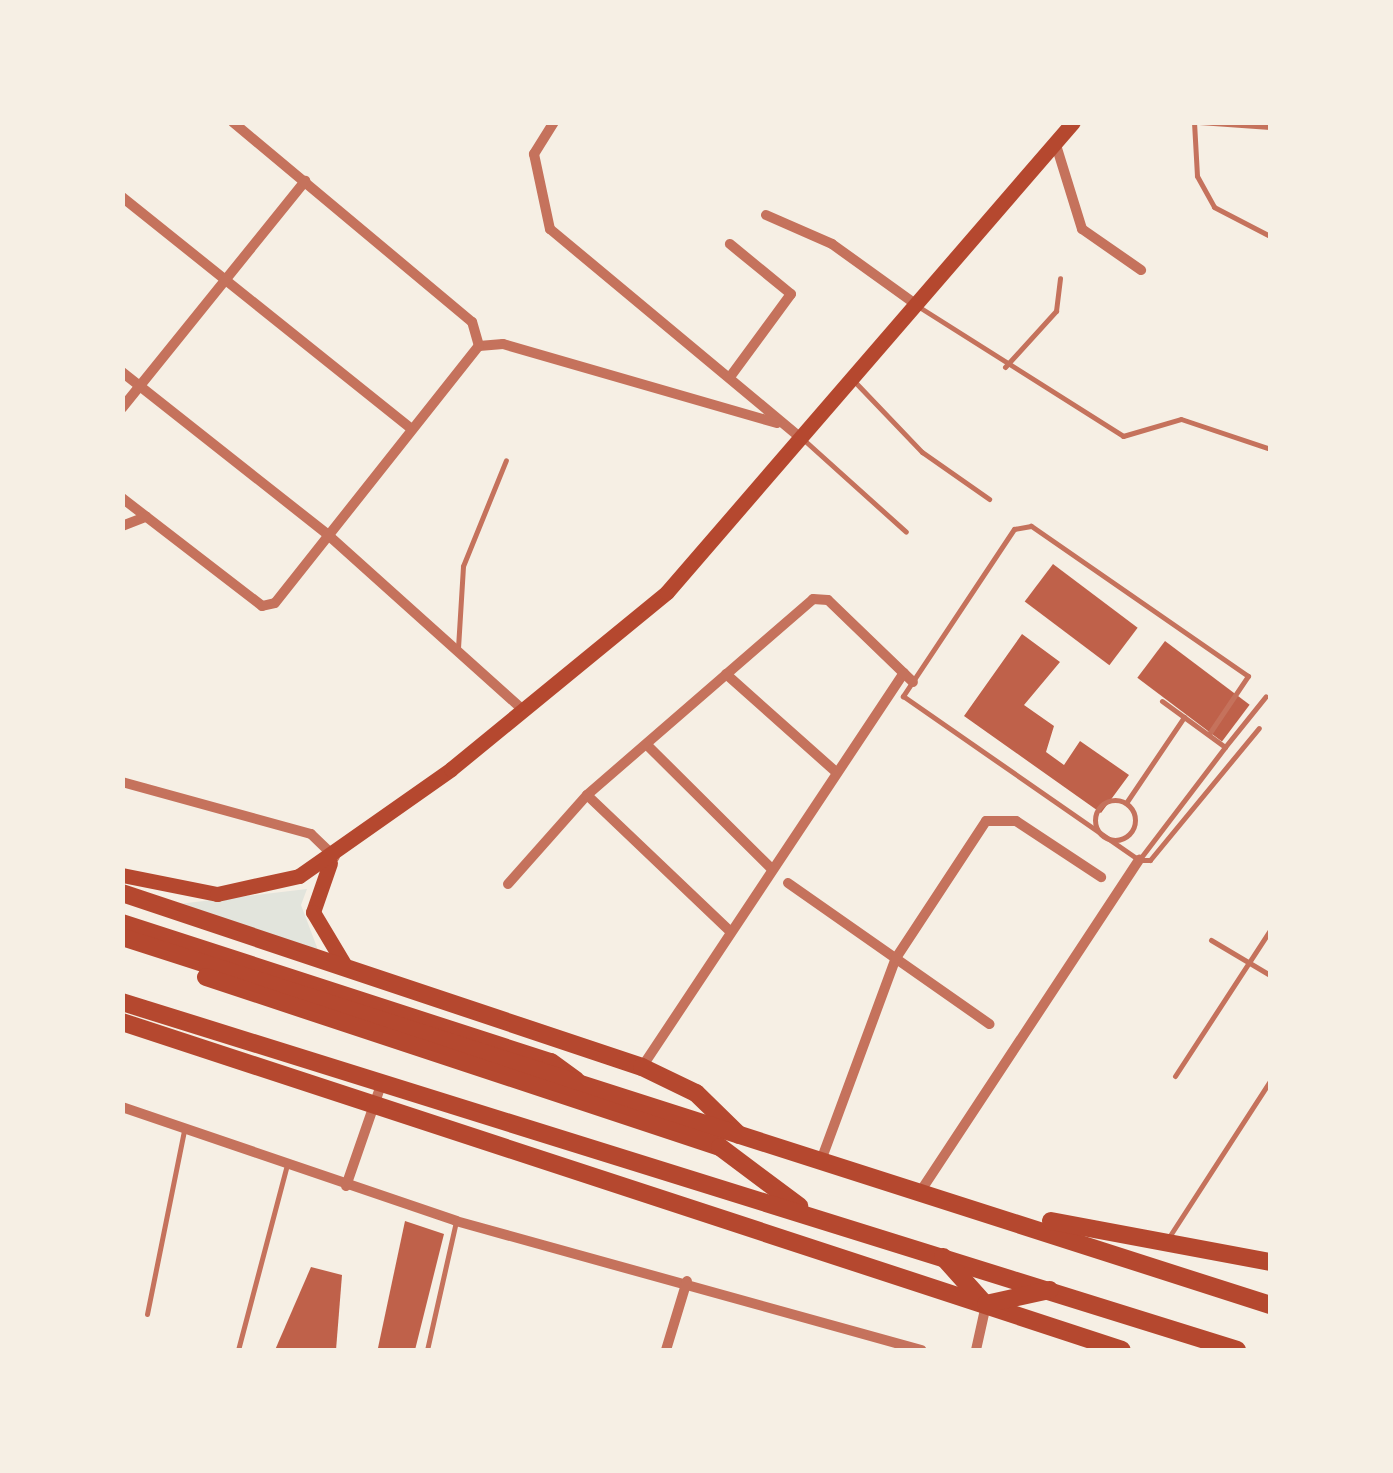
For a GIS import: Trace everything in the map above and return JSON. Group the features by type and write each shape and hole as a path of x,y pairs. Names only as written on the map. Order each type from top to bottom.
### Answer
{"highway":[{"path":"122,893 642,1067 696,1093 742,1138"},
{"path":"122,923 548,1076 720,1147 811,1215"},
{"path":"122,937 742,1138 823,1156 924,1186 1270,1304"},
{"path":"122,948 548,1076"},
{"path":"122,1002 1052,1289 1237,1350"},
{"path":"122,1022 1122,1350"},
{"path":"1011,1216 1168,1240 1270,1262"},
{"path":"941,1255 986,1304"},
{"path":"986,1304 1052,1289"}],"main road":[{"path":"122,876 217,894 333,861 667,592 855,382 914,303 1073,122"},
{"path":"333,861 313,912 347,970"}],"street":[{"path":"233,122 472,322 479,346"},
{"path":"554,122 534,154 550,229 730,377 778,423 804,440"},
{"path":"1056,145 1082,229 1141,270"},
{"path":"122,408 305,181"},
{"path":"122,197 412,428"},
{"path":"766,216 832,244 914,303"},
{"path":"730,244 790,294 730,377"},
{"path":"122,498 262,606 274,604 479,346 503,344 778,423"},
{"path":"122,372 327,534 390,599 458,648 522,709"},
{"path":"122,526 146,517"},
{"path":"508,884 587,795 819,596 913,682"},
{"path":"642,1067 770,868 904,673"},
{"path":"726,674 836,772"},
{"path":"648,746 770,868"},
{"path":"122,782 312,834 333,861"},
{"path":"587,795 730,931"},
{"path":"823,1156 896,958 994,817 1016,821 1101,877"},
{"path":"924,1186 1138,860"},
{"path":"788,883 989,1024"},
{"path":"346,1186 382,1082"},
{"path":"122,1106 456,1222 687,1281 921,1350"},
{"path":"666,1350 687,1281"},
{"path":"976,1350 986,1304"}],"lane":[{"path":"1270,127 1196,122 1197,176 1214,207 1270,236"},
{"path":"1005,366 1056,312 1060,278"},
{"path":"914,303 1005,366 1123,436 1181,419 1270,449"},
{"path":"855,382 922,452 989,499"},
{"path":"804,440 906,532"},
{"path":"458,648 462,566 506,460"},
{"path":"1208,734 1248,676 1031,526 1014,530 903,696 1138,860 1150,860 1258,728"},
{"path":"1138,860 1266,696"},
{"path":"1162,701 1225,747"},
{"path":"1102,835 1132,831 1126,803 1184,716"},
{"path":"1102,835 1101,806 1126,803"},
{"path":"1175,1076 1270,930"},
{"path":"1211,940 1270,975"},
{"path":"1168,1240 1270,1081"},
{"path":"147,1314 185,1127"},
{"path":"238,1350 287,1164"},
{"path":"427,1350 456,1222"}],"shaded area":[{"path":"307,889 301,905 318,950 178,904"}],"building":[{"path":"1053,564 1138,628 1109,665 1025,602"},
{"path":"1022,634 1060,662 1024,705 1054,726 1046,752 1064,765 1080,741 1129,775 1101,813 964,716"},
{"path":"1165,641 1250,705 1222,742 1137,678"},
{"path":"405,1221 444,1234 415,1350 387,1350 378,1348"},
{"path":"311,1267 342,1275 336,1350 275,1350"}]}
